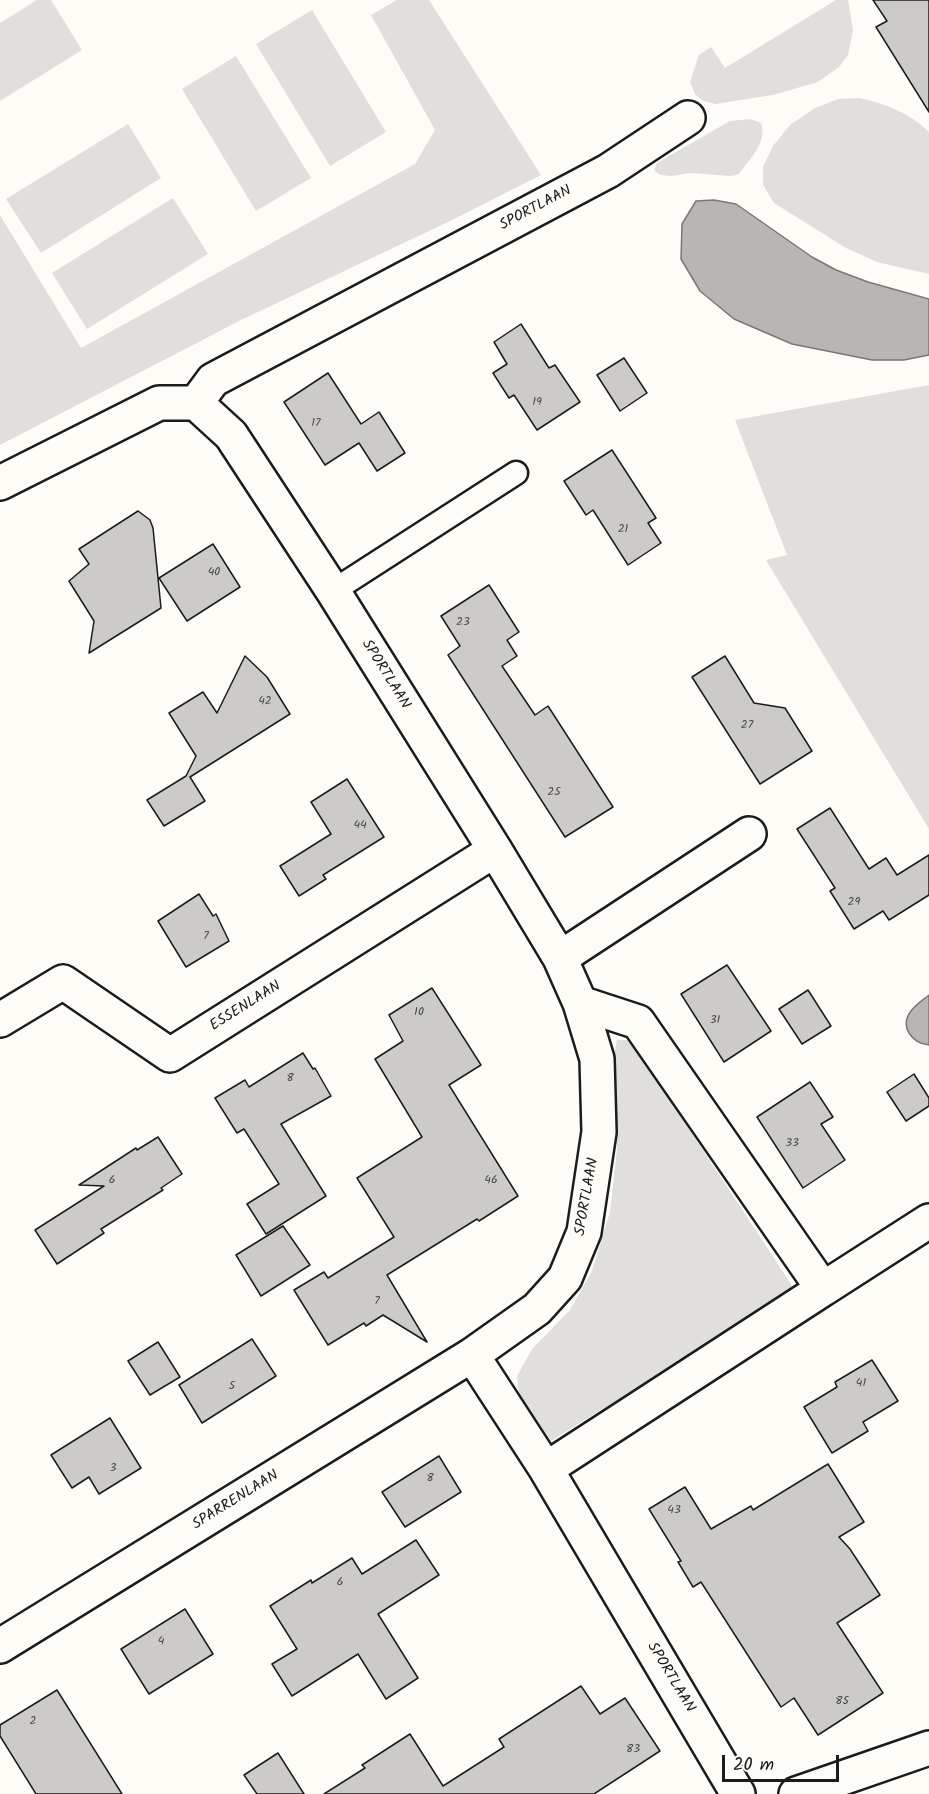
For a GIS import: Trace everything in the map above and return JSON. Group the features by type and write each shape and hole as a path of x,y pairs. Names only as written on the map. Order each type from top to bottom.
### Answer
{"street":[{"name":"SPORTLAAN","path":"688,118 608,171 213,380 196,403 231,435 333,591 560,958 580,1003 597,1059 599,1121 584,1232 565,1278 544,1302 472,1355 546,1469 738,1794"},
{"path":"0,483 159,403 196,403"},
{"path":"560,958 749,834"},
{"name":"ESSENLAAN","path":"0,1020 63,981 170,1055 495,850"},
{"path":"580,1003 638,1022 823,1289"},
{"path":"546,1469 929,1221"},
{"name":"SPARRENLAAN","path":"0,1646 472,1355"},
{"path":"796,1794 929,1748"}],"lane":[{"path":"333,591 516,473"}],"shaded area":[{"path":"37,0 51,0 82,50 0,101 0,23"},
{"path":"397,0 429,0 541,175 450,221 239,321 0,445 0,215 81,348 415,164 435,130 371,15"},
{"path":"836,0 848,0 853,30 848,55 839,67 818,82 773,95 715,104 703,101 695,94 690,82 699,55 711,47 725,68"},
{"path":"312,10 386,132 330,166 256,44"},
{"path":"236,56 311,178 256,211 182,89"},
{"path":"860,98 897,110 922,125 929,132 929,274 877,262 846,248 774,203 763,185 763,167 773,146 790,125 815,108 838,99"},
{"path":"750,119 761,123 762,137 760,144 739,174 731,176 690,173 671,176 660,175 654,170 657,163 730,121"},
{"path":"128,124 161,178 41,253 6,199"},
{"path":"173,198 208,254 87,329 52,273"},
{"path":"714,200 736,204 812,257 836,270 868,282 929,299 929,355 904,360 872,360 792,344 734,319 700,291 681,259 682,224 696,201"},
{"path":"929,385 929,829 766,560 787,555 735,420"},
{"path":"929,995 929,1045 913,1038 906,1023 913,1009"},
{"path":"617,1040 627,1040 662,1088 791,1284 793,1291 551,1441 519,1394 517,1376 532,1349 570,1310 592,1271 610,1212 617,1150 613,1061"}],"building":[{"path":"873,0 929,0 929,112 876,27 887,21"},
{"path":"521,324 549,368 555,365 580,402 537,430 514,395 509,398 493,373 507,364 494,342"},
{"path":"624,358 647,393 620,411 597,375"},
{"path":"328,373 361,424 379,412 405,453 377,471 359,443 325,465 284,402"},
{"path":"612,450 656,518 648,523 661,543 628,565 593,510 586,515 564,481"},
{"path":"138,511 150,520 153,528 161,608 89,653 94,621 69,581 89,564 79,549"},
{"path":"213,544 240,587 187,621 159,578"},
{"path":"489,585 519,632 507,640 517,656 502,666 535,715 548,706 613,807 565,837 448,655 460,646 441,616"},
{"path":"245,656 267,677 290,714 190,777 205,801 164,826 147,800 186,776 196,756 169,713 203,692 217,713"},
{"path":"725,656 754,703 785,708 812,751 760,784 692,677"},
{"path":"347,779 384,837 323,875 326,879 299,896 280,866 331,834 311,802"},
{"path":"830,808 869,869 886,858 897,875 929,855 929,895 889,920 883,911 854,929 830,891 835,888 797,829"},
{"path":"199,894 213,916 216,914 229,941 186,967 158,921"},
{"path":"727,965 771,1031 724,1062 681,994"},
{"path":"432,988 481,1065 449,1085 518,1196 387,1275 427,1342 383,1315 366,1326 364,1323 328,1345 294,1290 324,1272 328,1278 394,1237 357,1178 422,1137 375,1059 403,1041 389,1015"},
{"path":"808,990 831,1026 802,1044 779,1009"},
{"path":"303,1053 313,1069 315,1068 331,1096 281,1124 326,1196 266,1234 247,1204 279,1184 244,1129 237,1133 215,1098 245,1080 249,1087"},
{"path":"914,1074 929,1098 929,1106 906,1121 887,1092"},
{"path":"810,1082 833,1117 821,1124 845,1160 803,1188 757,1117"},
{"path":"158,1137 182,1174 161,1188 163,1190 101,1229 104,1233 57,1264 35,1230 104,1186 79,1185 136,1148 137,1150"},
{"path":"283,1226 310,1265 261,1296 236,1255"},
{"path":"252,1339 276,1376 202,1423 179,1385"},
{"path":"158,1342 180,1377 150,1395 128,1361"},
{"path":"872,1360 898,1401 863,1422 868,1431 832,1453 804,1407 837,1387 835,1382"},
{"path":"110,1418 141,1468 99,1494 89,1477 72,1488 51,1455"},
{"path":"439,1456 461,1492 405,1527 382,1492"},
{"path":"828,1464 864,1522 839,1537 850,1549 880,1595 837,1623 883,1693 818,1735 794,1698 781,1707 701,1582 693,1587 678,1562 681,1561 649,1509 685,1487 711,1529 751,1506 753,1510"},
{"path":"416,1540 439,1575 378,1614 418,1678 386,1699 358,1654 292,1696 272,1664 297,1649 270,1606 352,1558 362,1574"},
{"path":"185,1609 213,1654 149,1694 121,1649"},
{"path":"581,1686 600,1714 625,1698 660,1751 594,1794 324,1794 365,1768 362,1765 410,1734 443,1786 504,1747 499,1739"},
{"path":"57,1690 122,1794 36,1794 0,1736 0,1725"},
{"path":"278,1753 304,1794 257,1794 244,1775"}]}
